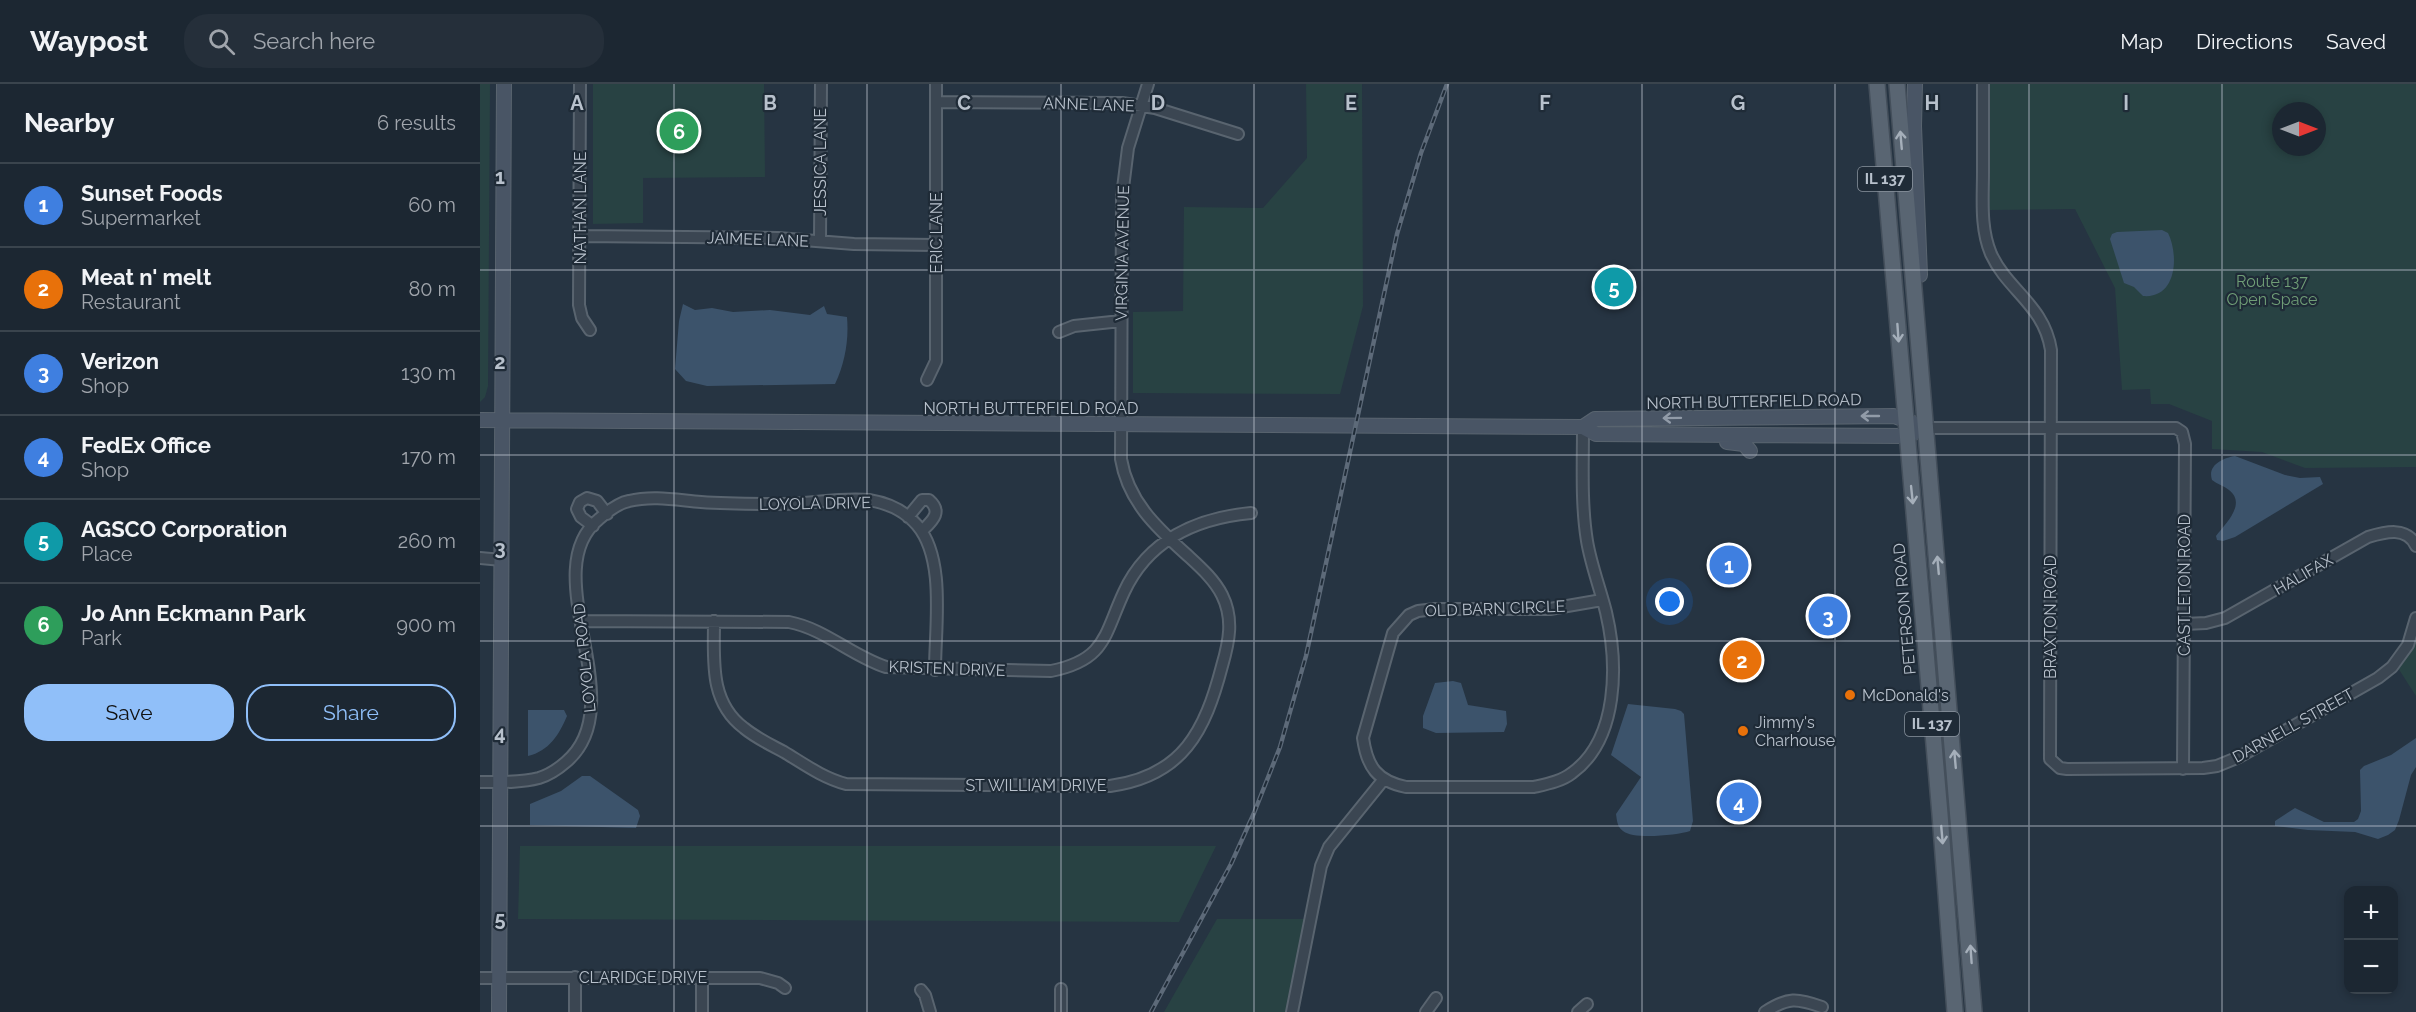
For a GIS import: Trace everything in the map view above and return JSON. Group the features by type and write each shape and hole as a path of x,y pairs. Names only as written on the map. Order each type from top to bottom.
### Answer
{"main road":[{"path":"499,1012 504,84"},
{"name":"PETERSON ROAD","path":"1869,84 1893,274"},
{"name":"PETERSON ROAD","path":"1877,84 1955,1012"},
{"name":"IL 137","path":"1897,84 1974,1012"},
{"path":"1915,84 1920,349"},
{"name":"NORTH BUTTERFIELD ROAD","path":"1582,428 1595,419 1894,416 1926,428"},
{"path":"1731,417 1758,436"},
{"name":"NORTH BUTTERFIELD ROAD","path":"480,420 1582,428 1596,434 1758,436 1906,436 1926,428"},
{"path":"1653,435 1665,439 1744,444 1750,451"}],"street":[{"name":"NATHAN LANE","path":"580,84 579,305 582,318 590,330"},
{"name":"JESSICA LANE","path":"820,241 821,84"},
{"name":"ERIC LANE","path":"927,380 936,361 936,84"},
{"name":"VIRGINIA AVENUE","path":"1121,425 1123,187 1128,148 1148,84"},
{"name":"BRAXTON ROAD","path":"1983,84 1983,212 1986,241 1997,266 2033,307 2046,328 2052,356 2050,759 2060,768 2096,769"},
{"name":"ANNE LANE","path":"936,102 1122,103 1140,105 1238,134"},
{"name":"JAIMEE LANE","path":"580,236 778,238 854,244 936,245"},
{"path":"1059,332 1074,326 1121,321"},
{"name":"ST WILLIAM DRIVE","path":"714,621 716,683 722,703 732,718 744,729 833,781 862,785 1110,786 1125,784 1158,771 1184,750 1206,719 1229,643 1229,611 1223,596 1203,569 1148,519 1124,477 1121,459 1121,425"},
{"name":"NORTH BUTTERFIELD ROAD","path":"1926,428 2154,427"},
{"name":"CASTLETON ROAD","path":"2154,427 2176,428 2182,432 2184,438 2183,769"},
{"path":"1293,1012 1321,866 1329,847 1384,779 1391,784 1406,787 1534,788 1553,783 1572,774 1588,758 1601,738 1607,721 1612,680 1612,654 1602,600 1587,543 1582,428"},
{"name":"LOYOLA DRIVE","path":"599,520 612,509 628,501 648,498 745,504 864,500 884,504 908,517 922,531 932,551 936,576 935,670"},
{"path":"908,517 922,500 929,500 935,505 937,511 934,518 922,531"},
{"name":"KRISTEN DRIVE","path":"581,621 789,622 802,625 871,662 894,669 1052,671 1078,663 1102,644 1125,592 1150,555 1189,527 1203,521 1251,513"},
{"name":"LOYOLA ROAD","path":"480,782 521,781 547,775 572,758 587,732 591,706 576,565 581,543 599,520"},
{"name":"HALIFAX","path":"2184,624 2215,622 2225,618 2368,537 2381,533 2404,532 2410,536 2416,546"},
{"path":"480,558 502,560"},
{"name":"OLD BARN CIRCLE","path":"1384,779 1369,762 1363,738 1393,633 1409,615 1418,611 1435,609 1550,609 1602,600"},
{"name":"DARNELL STREET","path":"2096,769 2183,769 2217,766 2239,757 2378,678 2392,667 2405,651 2413,633 2416,618"},
{"name":"CLARIDGE DRIVE","path":"480,978 499,976 760,978 778,983 785,988"},
{"path":"575,977 575,1012"},
{"path":"702,978 702,1012"},
{"path":"1061,989 1061,1012"},
{"path":"921,990 925,995 930,1012"},
{"path":"1426,1012 1436,998"},
{"path":"1765,1012 1776,1004 1792,999 1799,999 1822,1007"},
{"path":"1578,1012 1587,1004"}],"green space":[{"path":"480,84 490,84 488,386 485,397 480,402"},
{"path":"593,84 764,84 765,177 643,178 643,223 593,224"},
{"path":"1306,84 1362,84 1363,306 1340,394 1133,393 1133,312 1183,311 1184,207 1263,208 1307,158"},
{"name":"Route 137 Open Space","path":"1990,84 2416,84 2416,467 2305,468 2262,452 2212,449 2212,421 2169,404 2151,404 2150,389 2122,390 2115,288 2075,209 1989,210"},
{"path":"2416,641 2416,696 2398,668"},
{"path":"520,846 1216,846 1179,922 518,919"},
{"path":"1217,919 1306,919 1288,1012 1164,1012"}],"water":[{"path":"2162,230 2168,233 2174,253 2172,274 2163,291 2143,296 2134,287 2124,283 2110,239 2112,234 2117,232"},
{"path":"683,304 695,310 712,308 733,312 770,310 810,315 824,306 827,314 847,317 846,351 835,384 707,386 686,381 675,369 679,321"},
{"path":"2235,456 2285,475 2300,478 2320,477 2323,484 2235,537 2223,541 2217,540 2216,536 2233,514 2236,501 2229,490 2212,480 2212,470 2217,463"},
{"path":"1453,681 1461,683 1468,705 1506,711 1507,724 1504,732 1436,733 1423,728 1423,716 1435,683"},
{"path":"1628,704 1675,709 1684,714 1693,821 1690,831 1645,836 1628,834 1618,825 1616,814 1641,777 1611,755"},
{"path":"528,710 564,710 567,716 552,741 542,750 528,756"},
{"path":"2416,738 2416,767 2411,775 2395,830 2388,835 2378,839 2355,832 2275,826 2275,821 2295,808 2324,822 2354,822 2361,811 2360,770 2364,766 2391,755"},
{"path":"582,776 590,776 638,810 640,816 636,828 530,825 530,804 561,791"}],"railway":[{"path":"1151,1012 1231,864 1280,747 1306,656 1397,234 1421,153 1447,84"}],"place":[{"name":"Jo Ann Eckmann Park","path":"679,131"},
{"name":"AGSCO Corporation","path":"1614,287"},
{"name":"Sunset Foods","path":"1729,565"},
{"name":"Verizon","path":"1828,616"},
{"name":"Meat n' melt","path":"1742,660"},
{"name":"McDonald's","path":"1850,695"},
{"name":"Jimmy's Charhouse","path":"1743,731"},
{"name":"FedEx Office","path":"1739,802"}]}
